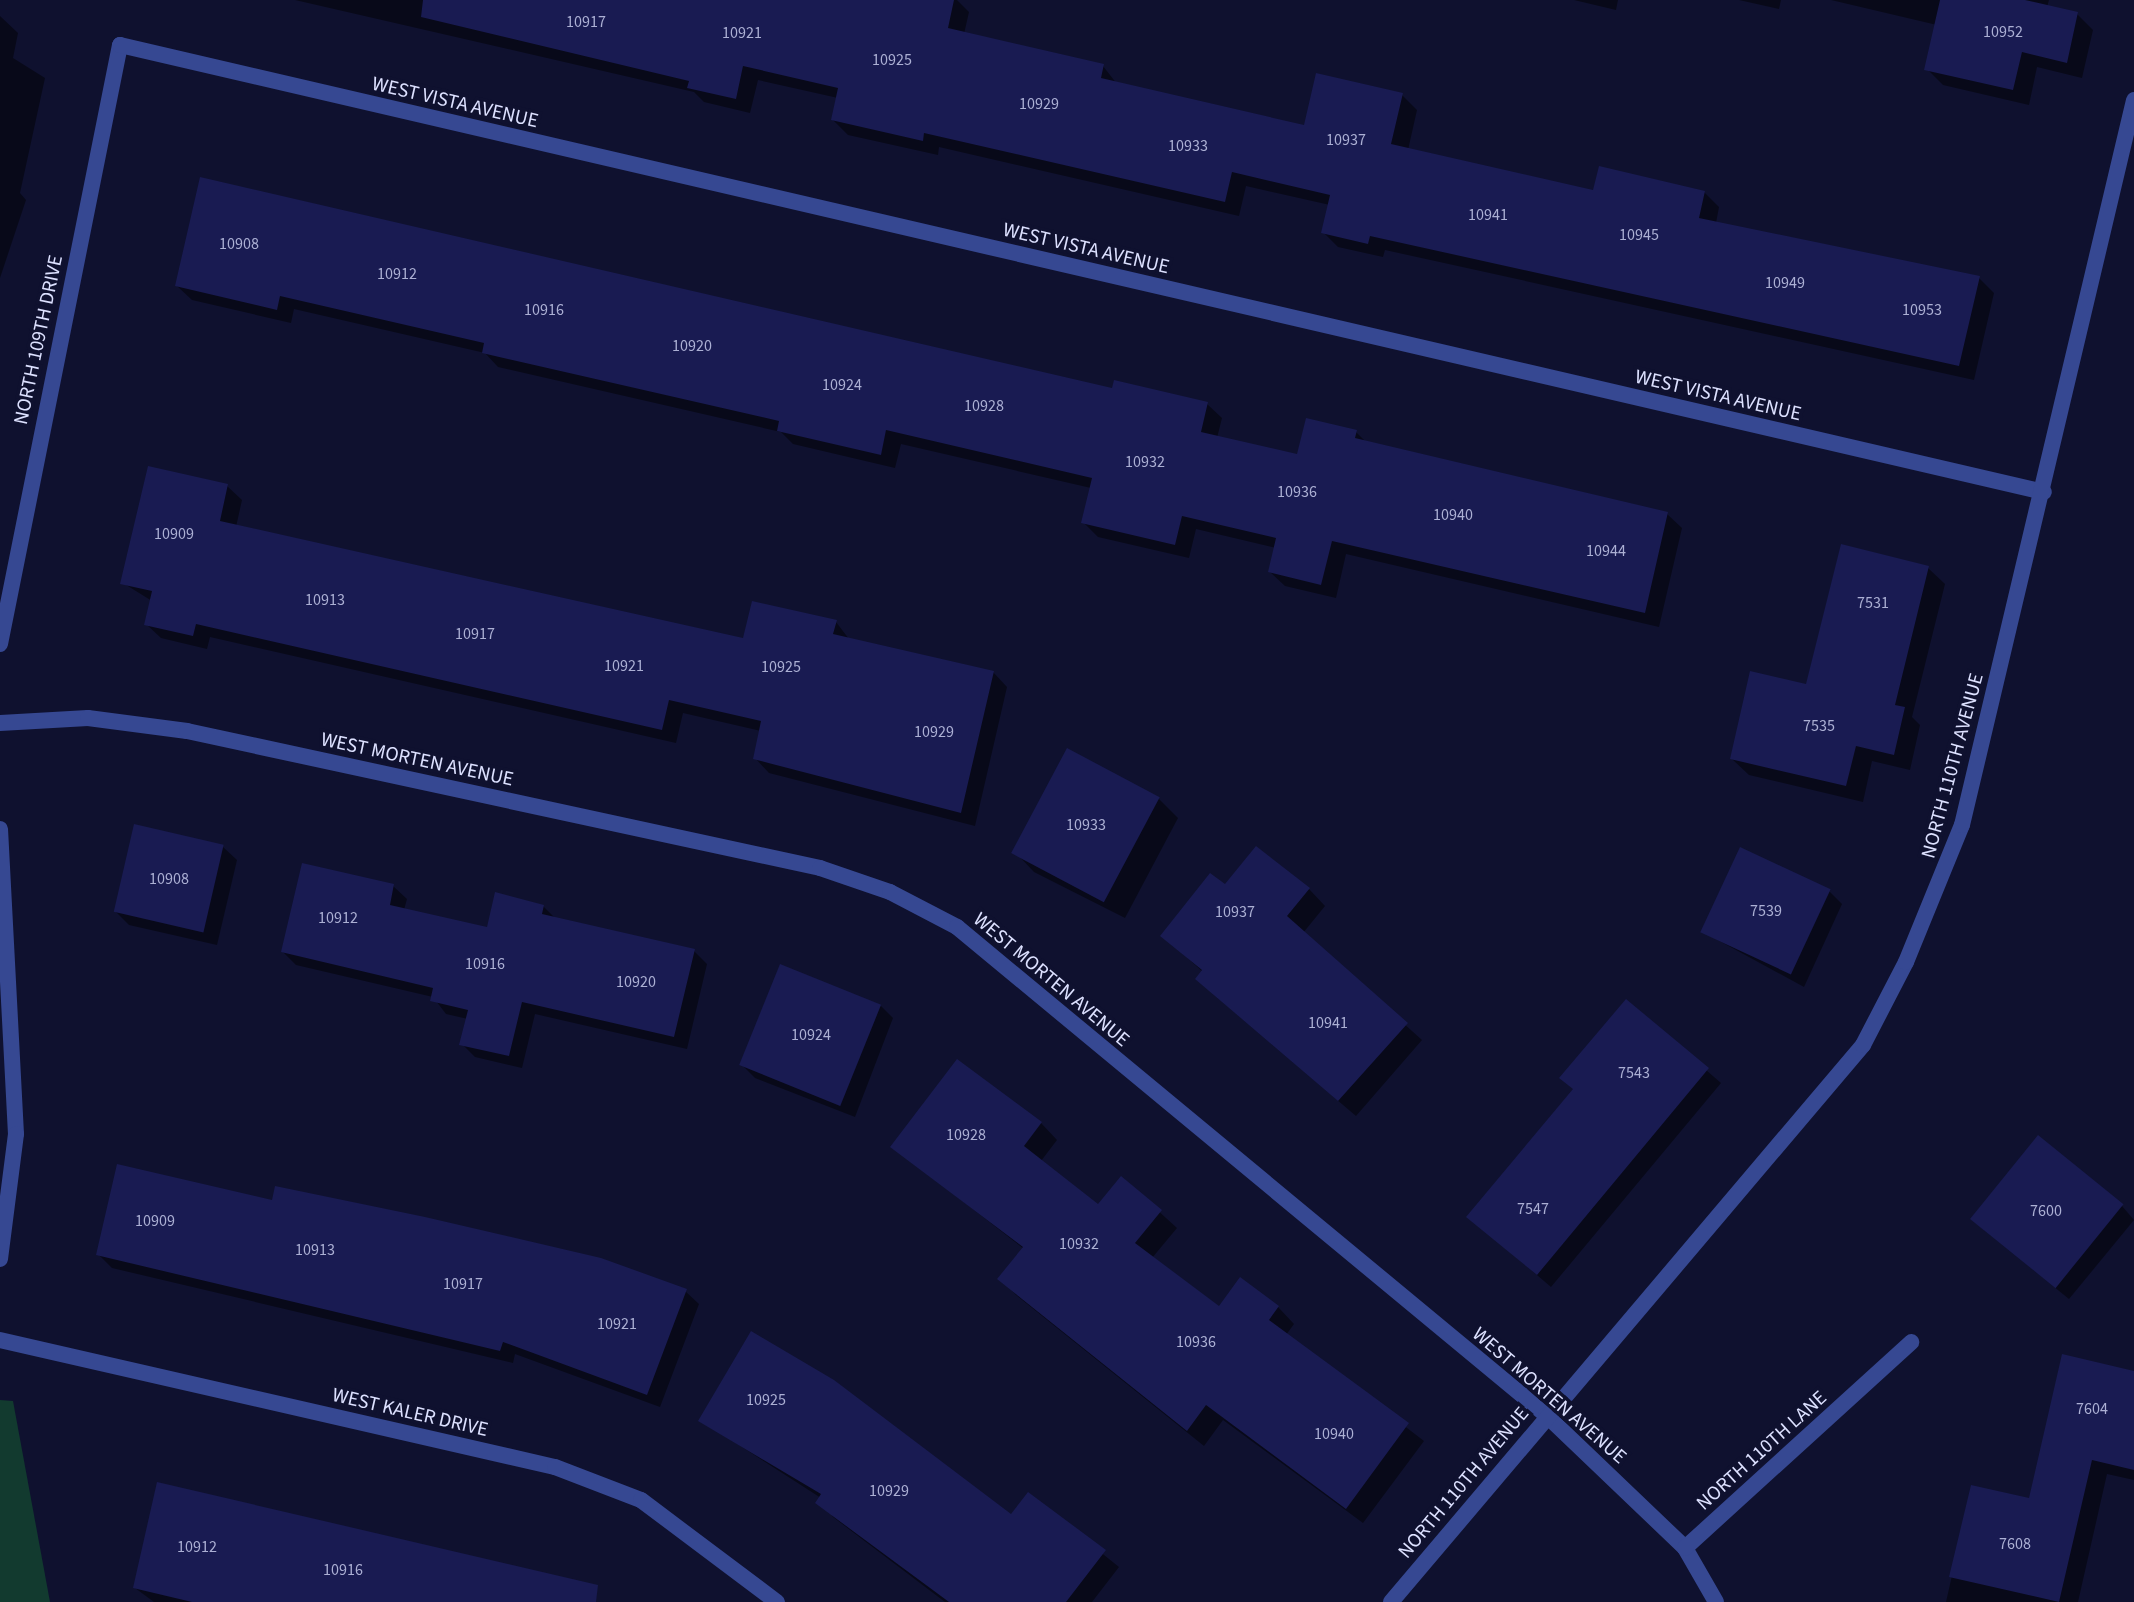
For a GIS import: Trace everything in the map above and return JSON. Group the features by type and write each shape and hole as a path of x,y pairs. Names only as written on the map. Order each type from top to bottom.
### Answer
{"street":[{"name":"WEST VISTA AVENUE","path":"120,45 2044,492"},
{"name":"NORTH 109TH DRIVE","path":"0,644 120,45"},
{"name":"NORTH 110TH AVENUE","path":"1391,1602 1546,1415 1863,1045 1933,903 1962,825 2044,492 2134,100"},
{"name":"WEST MORTEN AVENUE","path":"0,723 88,718 187,731 820,868 890,892 957,927 1546,1415 1685,1548"},
{"path":"0,829 16,1134 0,1259"},
{"name":"WEST KALER DRIVE","path":"0,1340 555,1467 641,1500 777,1602"},
{"name":"NORTH 110TH LANE","path":"1685,1548 1911,1342"},
{"path":"1685,1548 1716,1602"}],"green space":[{"path":"0,1400 13,1401 50,1602 0,1602"}],"building":[{"path":"423,0 954,0 948,28 1104,64 1101,78 1304,125 1316,73 1403,93 1391,144 1593,190 1599,166 1705,191 1699,218 1980,276 1959,366 1370,236 1368,244 1321,233 1330,195 1232,172 1225,202 924,133 923,141 831,120 838,88 743,66 736,99 687,88 689,81 421,17"},
{"path":"1940,0 2025,0 2078,12 2067,63 2022,52 2013,90 1924,70"},
{"path":"200,177 1112,388 1114,380 1208,402 1201,432 1297,454 1306,418 1357,430 1355,438 1668,512 1645,613 1332,541 1321,585 1268,572 1276,538 1182,516 1175,545 1081,523 1092,478 886,430 881,455 777,431 779,421 482,353 484,343 280,296 277,310 175,286"},
{"path":"148,466 228,484 220,521 743,638 752,601 837,620 833,634 994,671 961,813 753,759 761,721 669,700 662,730 196,624 193,636 144,625 152,591 120,584"},
{"path":"1841,544 1929,566 1895,705 1905,707 1894,755 1856,746 1846,786 1730,759 1750,671 1806,684"},
{"path":"1067,748 1160,797 1104,902 1011,853"},
{"path":"134,824 224,845 203,932 114,912"},
{"path":"1256,846 1310,888 1287,916 1408,1023 1338,1101 1195,979 1202,970 1160,936 1210,873 1225,884"},
{"path":"1740,847 1831,889 1791,974 1700,932"},
{"path":"302,863 394,884 390,905 487,927 495,892 544,905 542,914 695,949 674,1037 522,1002 509,1056 459,1045 468,1010 430,1001 433,988 281,952"},
{"path":"780,964 881,1005 840,1106 739,1065"},
{"path":"1626,999 1709,1068 1537,1275 1466,1217 1573,1089 1559,1078"},
{"path":"957,1059 1042,1122 1024,1146 1098,1204 1121,1176 1162,1210 1135,1243 1219,1306 1240,1277 1279,1306 1269,1320 1409,1423 1346,1509 1206,1405 1187,1431 997,1279 1023,1247 890,1147"},
{"path":"2038,1135 2123,1204 2056,1288 1970,1219"},
{"path":"117,1164 272,1200 275,1186 425,1217 601,1258 687,1289 647,1395 503,1342 500,1351 96,1255"},
{"path":"751,1331 834,1380 1011,1514 1028,1492 1106,1550 1066,1602 949,1602 815,1503 821,1494 698,1421"},
{"path":"2062,1354 2134,1371 2134,1470 2092,1460 2059,1602 1949,1577 1971,1485 2029,1498"},
{"path":"157,1482 598,1585 596,1602 192,1602 133,1588"}]}
